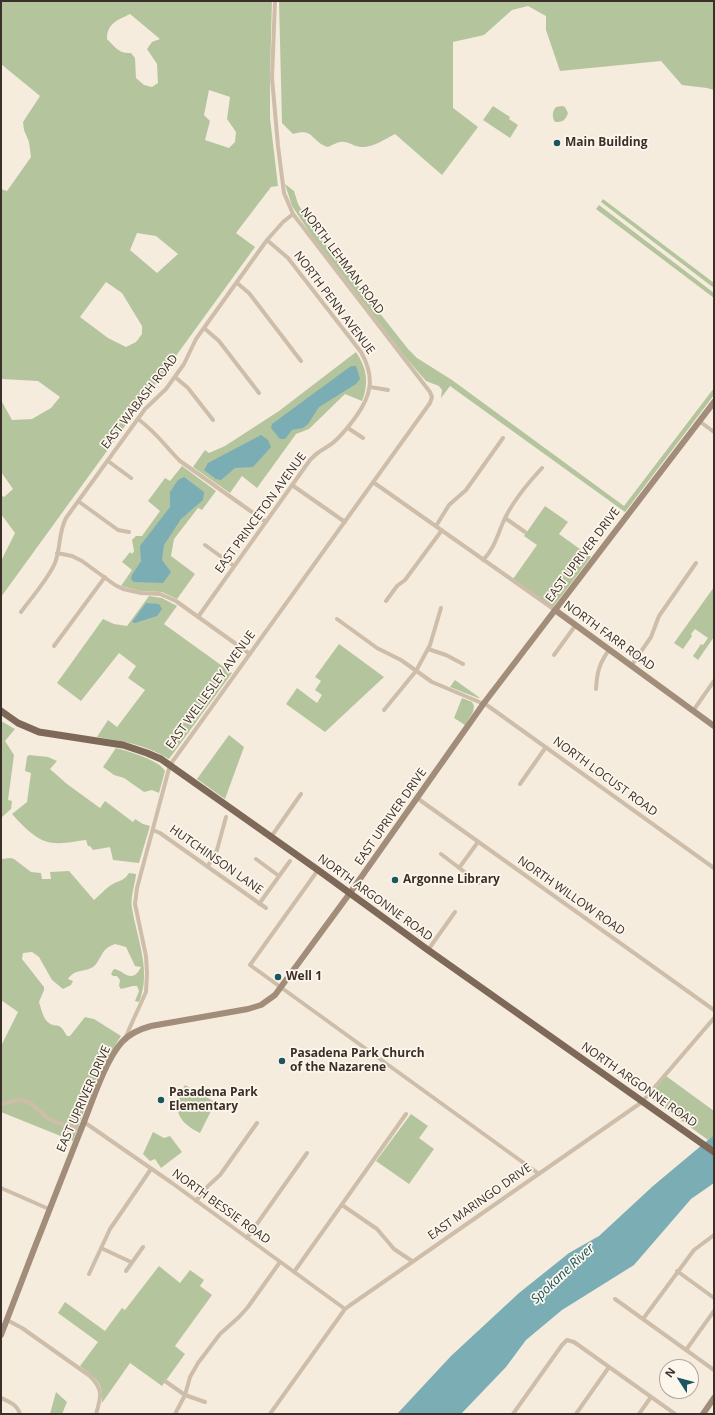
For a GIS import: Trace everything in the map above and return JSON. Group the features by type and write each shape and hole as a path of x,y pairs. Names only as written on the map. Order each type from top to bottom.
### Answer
{"main road":[{"name":"NORTH ARGONNE ROAD","path":"1,711 18,723 39,732 123,745 147,753 170,765 714,1152"}],"street":[{"name":"NORTH LEHMAN ROAD","path":"275,1 272,78 284,193 293,214 430,392 432,397"},
{"name":"EAST WABASH ROAD","path":"21,612 55,563 62,527 66,518 138,419 175,377 184,364 196,338 267,240 283,222 293,214"},
{"name":"NORTH PENN AVENUE","path":"267,240 288,258 361,352 369,370 370,388"},
{"path":"237,282 249,293 301,361"},
{"path":"204,328 219,341 259,393"},
{"path":"175,377 188,388 213,420"},
{"path":"370,388 388,390"},
{"name":"EAST PRINCETON AVENUE","path":"198,617 310,460 334,442 348,428 363,406 370,388"},
{"name":"EAST WELLESLEY AVENUE","path":"126,1038 146,992 146,956 135,904 141,871 170,765 430,403 432,397"},
{"name":"EAST UPRIVER DRIVE","path":"1,1335 84,1122 110,1061 118,1048 126,1038 136,1031 151,1026 242,1011 267,1002 281,988 484,703 714,402"},
{"path":"138,419 150,428 180,461 266,522"},
{"path":"699,421 714,432"},
{"path":"348,428 363,438"},
{"path":"436,526 450,505 466,490 503,438"},
{"path":"108,461 131,478"},
{"path":"483,560 492,550 505,518 521,493 542,468"},
{"name":"NORTH FARR ROAD","path":"373,482 555,610 714,726"},
{"path":"292,485 344,522"},
{"path":"78,501 118,530 129,532"},
{"path":"505,518 525,532"},
{"path":"386,601 397,586 406,580 442,530"},
{"path":"205,545 234,566"},
{"path":"58,553 72,556 82,561 116,585 131,592 166,596 176,601 250,654"},
{"path":"631,666 651,637 659,616 696,563"},
{"path":"54,646 105,577"},
{"path":"384,710 416,671 428,649 441,608"},
{"name":"NORTH LOCUST ROAD","path":"337,619 377,648 401,660 432,682 484,703 714,868"},
{"path":"554,655 576,626"},
{"path":"428,649 446,655 463,664"},
{"path":"596,688 598,668 609,650"},
{"path":"693,711 714,681"},
{"path":"520,784 546,747"},
{"path":"271,837 301,794"},
{"name":"NORTH WILLOW ROAD","path":"417,798 714,1010"},
{"path":"208,866 217,850 226,816"},
{"name":"HUTCHINSON LANE","path":"152,830 160,833 266,908"},
{"path":"459,868 478,842"},
{"path":"441,854 479,883"},
{"path":"256,859 279,876"},
{"path":"259,904 290,861"},
{"path":"318,870 250,965 539,1174"},
{"path":"428,950 455,912"},
{"name":"EAST MARINGO DRIVE","path":"270,1414 345,1309 642,1102 714,1018"},
{"path":"1,1104 19,1100 33,1105 49,1119 82,1129"},
{"path":"294,1272 406,1114"},
{"name":"NORTH BESSIE ROAD","path":"84,1122 345,1309"},
{"path":"196,1201 208,1186 220,1175 257,1123"},
{"path":"247,1238 307,1153"},
{"path":"90,1274 113,1223 151,1169"},
{"path":"1,1188 49,1209"},
{"path":"342,1205 377,1229 394,1249 412,1261"},
{"path":"643,1319 694,1250 714,1235"},
{"path":"126,1271 142,1247"},
{"path":"101,1248 131,1262"},
{"path":"175,1414 185,1395 190,1377 198,1364 220,1334 239,1318 248,1307 280,1262"},
{"path":"677,1272 714,1298"},
{"path":"615,1299 714,1370"},
{"path":"686,1350 714,1311"},
{"path":"7,1320 22,1328 90,1376 98,1384 100,1394 96,1414"},
{"path":"513,1414 567,1340 574,1342 674,1414"},
{"path":"576,1414 609,1367"},
{"path":"166,1381 185,1395 204,1402"},
{"path":"639,1414 651,1397"},
{"path":"1,1398 18,1408 20,1414"},
{"path":"703,1414 714,1398"}],"green space":[{"path":"1,1 272,1 270,118 278,186 271,187 236,233 255,247 1,597 1,561 15,533 1,514 1,495 4,497 13,489 1,472 1,400 12,420 32,419 51,408 60,397 38,381 2,379 1,382 1,189 7,191 31,157 29,142 24,130 23,122 40,96 1,64","holes":["130,14 160,39 152,42 147,49 157,64 158,83 152,87 144,85 136,78 135,58 131,53 120,51 107,39 109,29 117,20","209,90 230,97 227,119 236,132 235,142 229,148 205,140 210,121 204,115","137,233 156,236 178,254 157,273 130,250","106,282 122,293 142,326 142,334 136,342 126,347 108,338 80,317"]},
{"path":"279,1 714,1 714,90 682,85 661,61 560,71 546,30 546,16 528,6 512,10 484,35 453,42 453,108 478,127 442,175 395,134 366,147 359,147 342,142 328,147 322,145 305,132 293,134 282,123"},
{"path":"493,106 510,117 509,119 518,125 510,138 483,120"},
{"path":"556,107 565,107 568,113 567,116 560,122 555,122 553,112"},
{"path":"285,184 294,191 298,204 312,227 408,349 417,358 452,380 624,506 714,388 714,395 625,512 450,386 441,398 442,390 439,386 426,381 407,359 312,236 292,206"},
{"path":"603,199 714,283 714,288 601,202"},
{"path":"599,205 714,293 714,298 596,209"},
{"path":"356,352 363,364 366,376 366,388 362,401 345,394 309,429 296,434 257,488 242,476 230,493 193,467 205,450 209,453 225,446 279,411"},
{"path":"182,466 216,491 202,510 198,508 174,539 171,556 195,574 177,599 162,592 140,591 121,586 132,570 122,562 130,552 132,554 134,551 132,540 136,536 142,536 160,511 148,501 165,478 170,481"},
{"path":"545,506 568,522 559,534 591,557 553,607 513,579 537,545 524,536"},
{"path":"714,587 714,637 698,660 693,656 701,644 703,645 708,638 695,629 683,649 674,643"},
{"path":"149,596 162,598 177,606 164,624 232,673 169,759 143,747 97,737 108,720 117,727 145,690 128,678 136,666 119,653 81,701 57,683 103,619 114,624 127,626"},
{"path":"339,644 384,677 325,732 286,704 297,688 317,703 322,695 315,690 321,681 315,677"},
{"path":"455,680 480,698 450,687"},
{"path":"462,698 472,702 474,706 473,712 465,725 454,718"},
{"path":"1,721 15,729 5,741 14,755 8,800 12,801 11,809 1,818"},
{"path":"229,735 244,747 225,799 197,779"},
{"path":"116,748 143,756 162,767 165,771 159,793 152,790 144,792 124,778 114,775 103,767"},
{"path":"29,755 48,757 57,761 50,769 67,784 100,808 105,801 133,822 135,819 150,826 139,863 113,860 110,847 93,850 90,846 88,846 86,840 63,843 49,842 37,837 21,824 12,814 27,802 31,773 25,771 27,757"},
{"path":"11,858 31,872 41,873 42,879 51,879 50,872 69,871 94,900 114,883 123,879 129,873 136,874 132,904 144,967 143,991 139,1002 135,1001 139,991 137,986 121,989 119,986 120,980 117,976 113,976 111,974 115,969 128,976 131,976 138,972 141,967 135,966 126,947 115,944 108,948 104,951 93,967 74,973 68,979 73,981 71,985 63,989 52,980 39,957 32,952 23,953 22,959 44,987 39,1002 44,1016 49,1023 60,1026 67,1036 70,1036 85,1017 94,1019 121,1036 102,1067 90,1094 73,1141 1,1112 1,1046 18,1012 1,1000 1,859"},
{"path":"666,1076 714,1111 714,1135 708,1140 652,1099 653,1092"},
{"path":"185,1085 213,1101 214,1105 200,1133 186,1124 181,1119 179,1113 178,1101"},
{"path":"411,1114 428,1126 419,1138 434,1149 409,1184 376,1161"},
{"path":"153,1132 164,1138 170,1136 182,1152 161,1168 155,1159 150,1161 143,1154"},
{"path":"159,1266 180,1283 190,1270 204,1280 200,1286 212,1295 175,1346 185,1354 162,1386 130,1363 102,1403 102,1390 100,1385 94,1377 80,1366 98,1342 58,1313 65,1302 105,1331 122,1308 125,1310"},
{"path":"56,1392 67,1402 62,1414 50,1414"}],"water":[{"path":"351,366 356,366 360,379 356,384 319,407 308,424 303,428 292,430 285,439 280,439 271,428 272,424"},
{"path":"261,435 268,440 271,447 253,467 235,468 221,480 216,479 204,470 208,463"},
{"path":"184,477 204,492 203,500 181,519 164,545 162,560 171,572 163,583 134,582 131,579 132,575 141,561 140,546 170,507 170,492 178,480"},
{"path":"146,603 159,604 162,609 157,616 135,623 132,622"},
{"name":"Spokane River","path":"714,1135 714,1183 691,1199 634,1265 562,1310 526,1340 506,1367 461,1414 397,1414 451,1356 519,1293 569,1253 599,1236 653,1186"}],"place":[{"name":"Main Building","path":"557,143"},
{"name":"Argonne Library","path":"395,880"},
{"name":"Well 1","path":"278,977"},
{"name":"Pasadena Park Church of the Nazarene","path":"282,1061"},
{"name":"Pasadena Park Elementary","path":"161,1100"}]}
